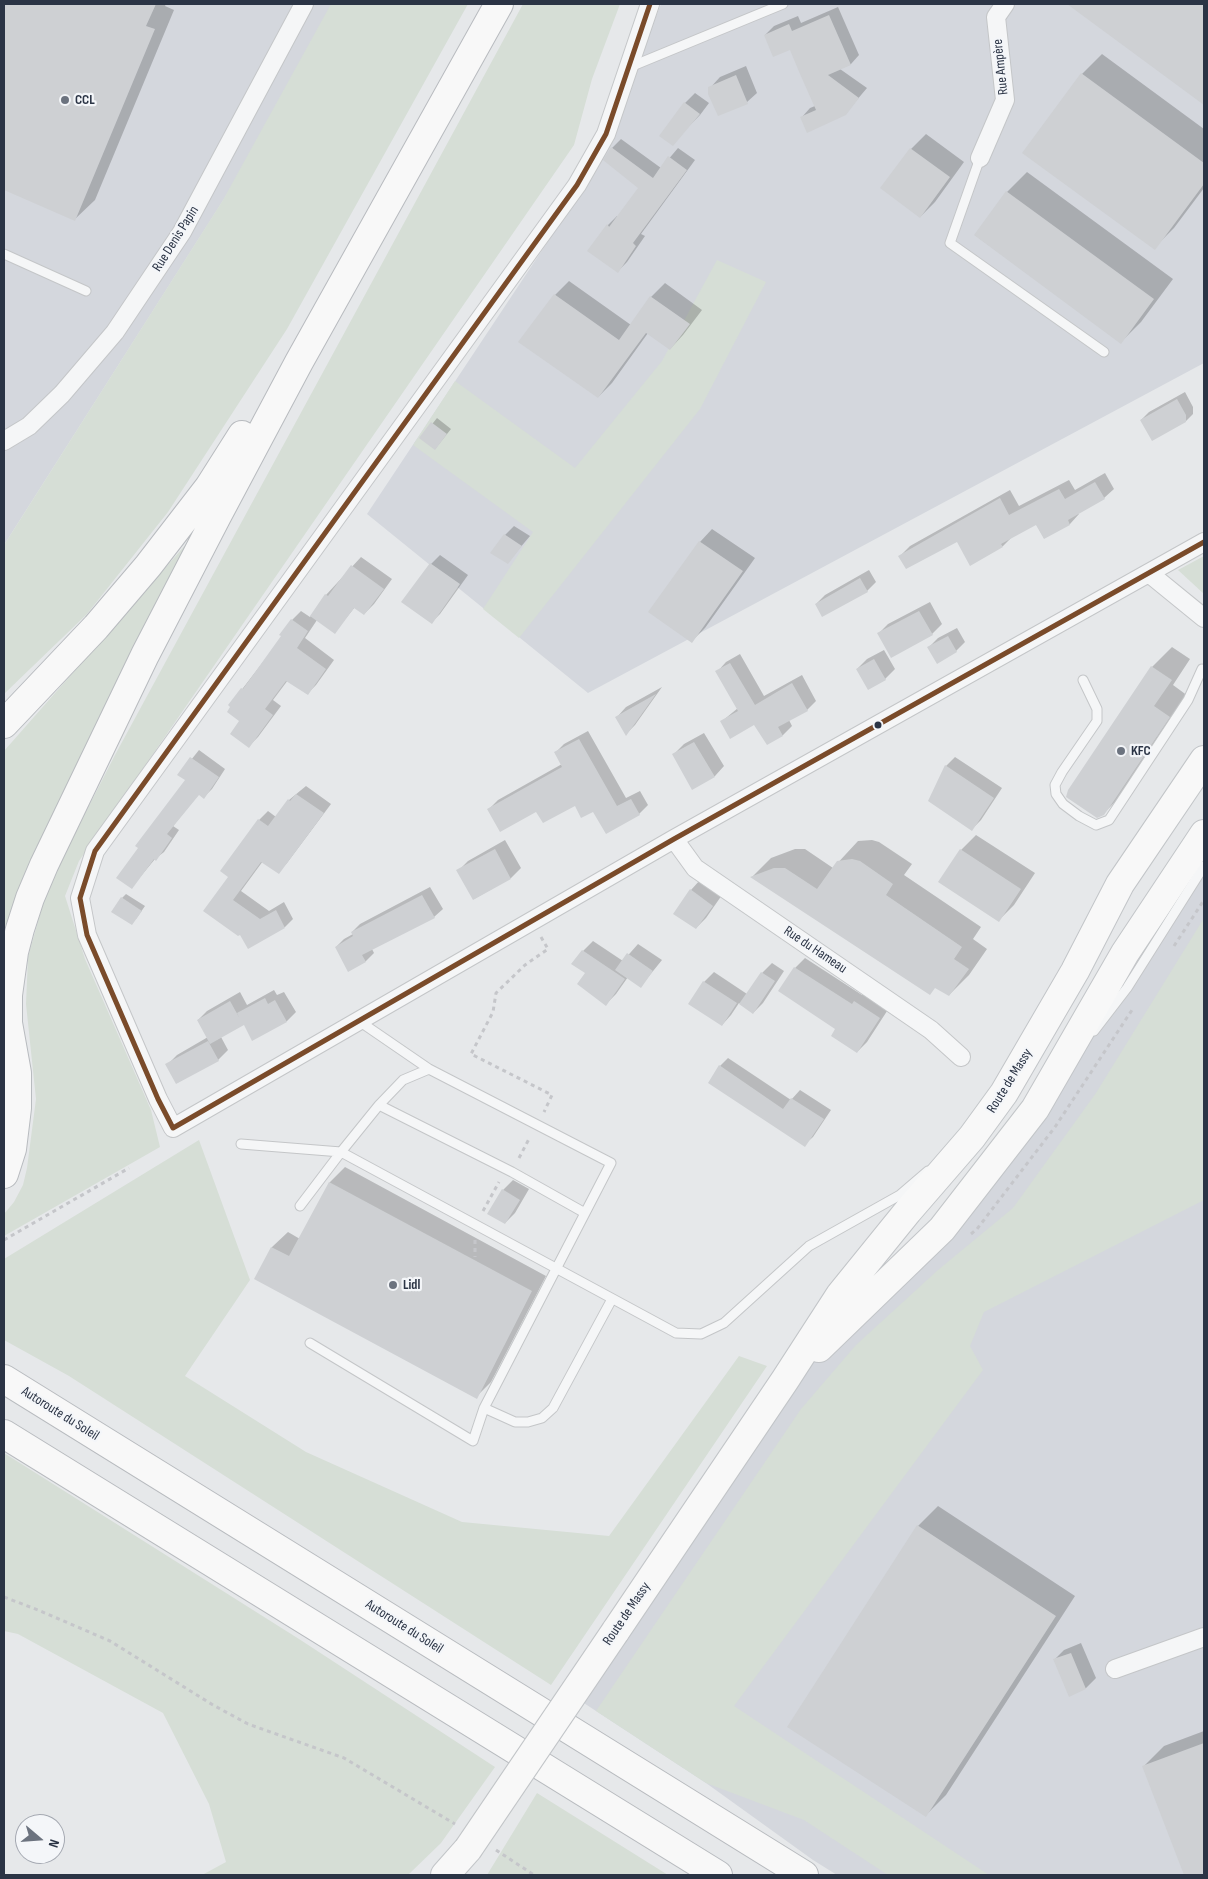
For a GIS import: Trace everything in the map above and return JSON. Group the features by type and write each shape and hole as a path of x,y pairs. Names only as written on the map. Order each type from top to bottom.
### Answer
{"main road":[{"path":"4,724 96,627 148,566 209,486 288,356 487,4"},
{"path":"4,1174 12,1149 17,1108 17,1073 6,1020 8,995 14,952 30,898 59,830 145,655 217,516 299,362 499,4"},
{"name":"Route de Massy","path":"454,1875 473,1841 785,1380 840,1295 908,1211 972,1137 1009,1085 1074,971 1120,884 1204,760"},
{"name":"Route de Massy","path":"785,1380 942,1229 1035,1109 1125,953 1204,834"},
{"name":"Autoroute du Soleil","path":"4,1379 804,1875"},
{"path":"4,1434 718,1875"},
{"path":"445,1875 473,1841"},
{"name":"Route de Massy","path":"466,1875 473,1841"}],"street":[{"name":"Rue Denis Papin","path":"4,442 29,426 62,394 116,332 182,232 304,4"},
{"path":"650,4 606,134 577,185 95,851 80,898 87,935 158,1100 173,1128 674,839 1150,574 1204,542"},
{"name":"Rue Ampère","path":"980,158 1006,100 996,17 1006,4"},
{"path":"1150,574 1204,618"},
{"name":"Rue du Hameau","path":"674,839 695,868 932,1030 961,1057"},
{"path":"1115,1669 1204,1637"}],"lane":[{"path":"627,68 783,4"},
{"path":"980,158 950,243 1104,352"},
{"path":"4,254 86,291"},
{"path":"1084,680 1097,709 1097,721 1055,785 1056,794 1063,804 1079,816 1096,825 1109,820 1188,700 1202,669"},
{"path":"1035,1109 1127,988 1204,866"},
{"path":"310,1343 473,1441 484,1408 612,1163 429,1069 359,1021"},
{"path":"300,1206 379,1105 404,1080 429,1069"},
{"path":"379,1105 512,1172 586,1213"},
{"path":"241,1144 341,1152 676,1333 700,1334 724,1323 809,1246 900,1195 917,1179 972,1137"},
{"path":"484,1408 515,1422 528,1422 542,1418 553,1408 612,1299"}],"path":[{"path":"475,1257 475,1225 502,1177 508,1180 552,1095 471,1054 493,1012 496,993 525,965 548,949 532,921"},
{"path":"4,1240 129,1168"},
{"path":"4,1597 110,1641 212,1705 248,1724 344,1758 473,1841 534,1875"}],"shaded area":[{"path":"4,4 348,4 4,545"},
{"path":"331,4 468,4 287,329 168,512 87,614 4,694 4,545 223,200"},
{"path":"523,4 620,4 592,79 574,145 79,861 65,896 85,959 151,1110 160,1147 4,1236 4,1214 14,1202 23,1185 27,1168 36,1099 26,1004 28,957 48,886 115,755"},
{"path":"661,4 1204,4 1204,363 588,693 367,514 590,178"},
{"path":"717,260 766,282 700,409 519,638 483,609 533,532 413,445 455,381 575,468 662,361"},
{"path":"188,542 5,927 4,931 4,751"},
{"path":"1204,556 1204,594 1178,570"},
{"path":"1204,834 1204,1875 837,1875 813,1860 706,1783 567,1692 785,1380 942,1229"},
{"path":"1204,918 1204,1200 984,1312 970,1346 983,1370 734,1706 989,1875 888,1875 804,1820 706,1783 596,1711 801,1409 856,1345 938,1270 1013,1208 1096,1093"},
{"path":"199,1140 250,1280 185,1376 306,1452 462,1522 609,1536 739,1356 767,1366 551,1685 69,1376 4,1340 4,1259"},
{"path":"4,1453 299,1639 495,1767 441,1843 408,1875 202,1875 226,1862 209,1804 163,1713 18,1634 4,1631"},
{"path":"537,1793 668,1875 487,1875"}],"building":[{"name":"CCL","path":"4,4 156,4 146,26 155,29 75,221 4,190"},
{"path":"1067,4 1204,4 1204,105"},
{"path":"829,15 851,65 828,75 859,98 846,115 807,133 800,117 816,110 790,50 773,57 764,35 789,24 792,31"},
{"path":"1081,73 1204,163 1204,184 1155,250 1022,153"},
{"path":"736,75 748,104 718,116 708,94 708,87"},
{"path":"684,102 700,114 673,146 659,136"},
{"path":"611,147 653,178 668,156 687,170 633,243 636,246 618,273 587,251 607,224 609,227 638,188 603,160"},
{"path":"910,148 950,177 920,218 880,188"},
{"path":"1006,191 1154,299 1121,344 974,235"},
{"path":"554,294 619,340 650,296 690,324 670,350 646,333 598,398 518,342"},
{"path":"1177,399 1186,415 1186,422 1152,441 1140,420"},
{"path":"431,422 447,434 435,450 419,438"},
{"path":"1095,482 1105,499 1068,520 1070,525 1044,539 1036,525 1001,544 1003,547 970,566 957,542 906,569 898,556 1000,498 1009,515 1059,489 1065,499"},
{"path":"504,534 522,546 508,564 490,553"},
{"path":"699,541 743,571 692,643 648,612"},
{"path":"430,563 460,584 432,624 401,602"},
{"path":"351,565 384,589 364,615 354,608 335,634 310,616 325,594 328,596"},
{"path":"860,578 868,592 822,617 815,604"},
{"path":"919,611 933,635 891,658 877,633"},
{"path":"291,619 308,631 297,648 326,669 308,695 286,681 265,709 273,715 249,748 230,734 239,721 227,712 230,707 228,705 241,688 243,689"},
{"path":"948,636 957,652 937,664 927,647"},
{"path":"874,659 886,680 868,690 856,669"},
{"path":"730,663 755,705 792,683 808,711 778,727 783,736 767,745 754,725 730,739 720,721 738,711 715,671"},
{"name":"KFC","path":"1151,666 1172,680 1154,706 1170,717 1104,815 1097,818 1066,797 1068,790"},
{"path":"656,694 626,736 615,717"},
{"path":"579,739 617,806 631,799 640,815 606,834 593,812 581,818 575,806 543,823 536,812 500,832 487,809 562,767 554,752"},
{"path":"694,742 715,777 692,790 672,754"},
{"path":"190,757 219,777 204,799 199,795 167,834 172,838 156,861 154,859 132,889 116,878 138,848 135,846 185,780 177,775"},
{"path":"945,765 994,798 972,831 928,801"},
{"path":"296,794 324,813 279,874 261,862 233,900 260,919 276,910 285,928 248,949 240,935 238,936 203,911 228,877 220,871 258,819 268,826 288,799 290,801"},
{"path":"495,849 511,879 473,900 456,870"},
{"path":"960,849 1021,889 999,922 938,882"},
{"path":"852,859 860,861 893,884 886,895 962,947 954,959 969,969 949,996 935,988 930,995 750,877 774,868 785,868 817,889 837,861"},
{"path":"690,889 713,906 696,929 673,914"},
{"path":"422,895 435,918 362,955 366,962 348,972 335,947 353,936 351,932"},
{"path":"121,897 142,911 132,925 111,912"},
{"path":"582,950 625,979 606,1006 577,984 585,973 571,964"},
{"path":"627,953 653,971 641,988 615,970"},
{"path":"794,967 852,1004 854,1001 880,1018 857,1053 831,1036 835,1029 778,991"},
{"path":"761,972 775,981 753,1014 739,1004"},
{"path":"703,981 737,1003 722,1026 688,1004"},
{"path":"265,998 268,1004 275,1000 287,1022 252,1041 244,1025 210,1044 197,1020 230,1001 240,1019 237,1013"},
{"path":"208,1041 219,1061 176,1084 165,1064"},
{"path":"719,1065 783,1109 791,1098 824,1119 805,1147 708,1083"},
{"name":"Lidl","path":"329,1182 532,1291 477,1399 254,1279 271,1247 289,1256"},
{"path":"502,1189 520,1200 505,1224 487,1214"},
{"path":"917,1525 1056,1616 926,1817 787,1727"},
{"path":"1071,1653 1086,1689 1069,1697 1053,1659"},
{"path":"1204,1743 1204,1875 1184,1875 1142,1766"}],"transit line":[{"path":"650,4 606,134 577,185 95,851 80,898 87,935 158,1099 173,1128 674,839 1204,542"}],"place":[{"name":"CCL","path":"65,100"},
{"name":"KFC","path":"1121,751"},
{"name":"Lidl","path":"393,1285"}]}
